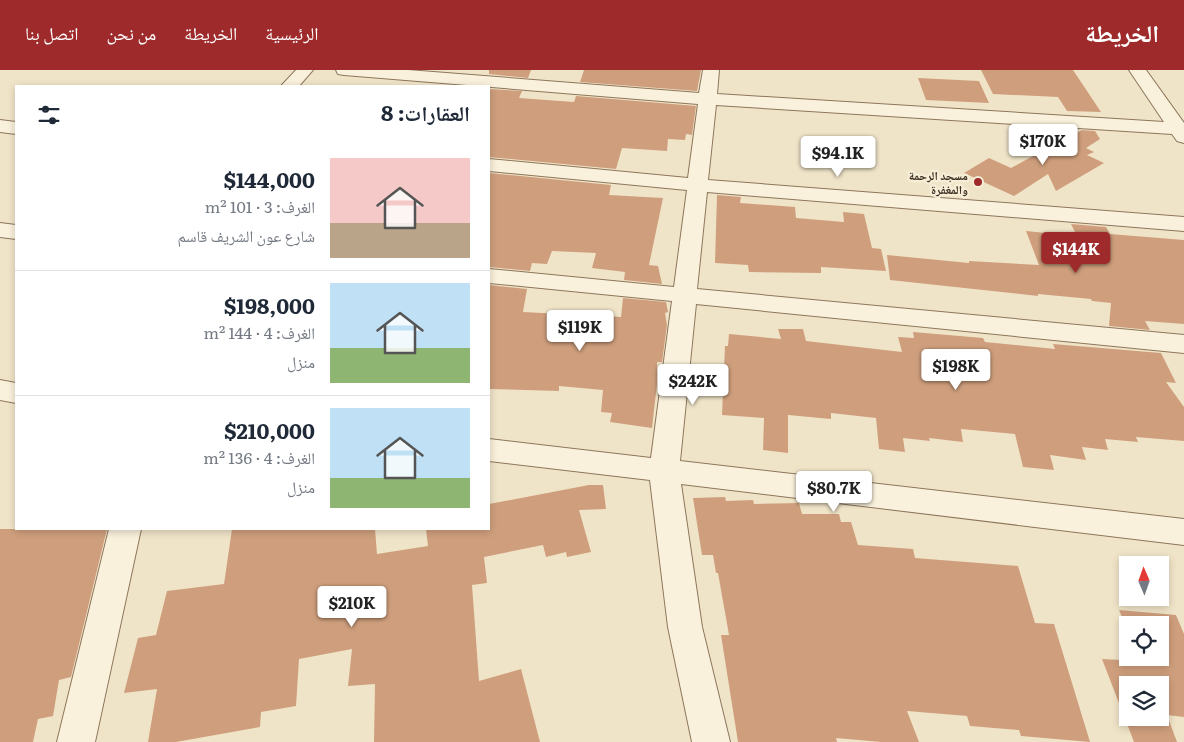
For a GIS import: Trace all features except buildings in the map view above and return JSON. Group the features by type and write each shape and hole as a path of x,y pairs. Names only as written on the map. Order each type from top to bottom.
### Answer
{"street":[{"path":"291,85 305,70"},
{"path":"344,70 708,99 1182,132"},
{"path":"711,70 699,186 664,471 685,627 711,742"},
{"path":"1136,70 1182,132"},
{"path":"0,126 15,128"},
{"path":"490,165 699,186 1184,224"},
{"path":"0,230 15,232"},
{"path":"490,276 1184,344"},
{"path":"490,450 1184,532"},
{"path":"76,742 125,530"}],"place":[{"name":"مسجد الرحمة والمغفرة","path":"978,182"}]}
